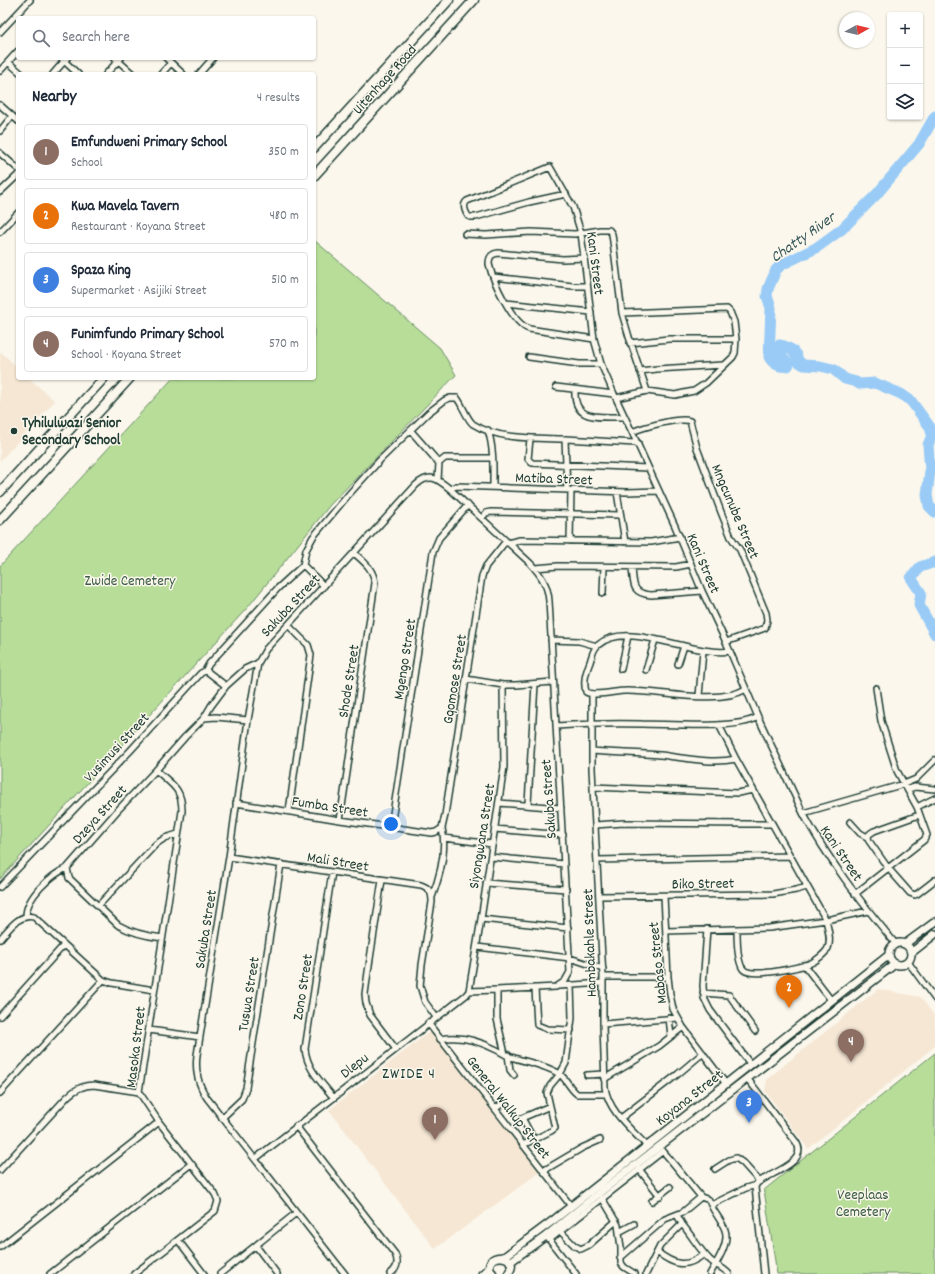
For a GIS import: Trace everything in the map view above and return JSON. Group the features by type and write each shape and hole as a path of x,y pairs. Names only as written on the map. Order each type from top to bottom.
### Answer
{"main road":[{"name":"Uitenhage Road","path":"316,146 449,0"},
{"name":"Uitenhage Road","path":"316,174 474,0"},
{"path":"0,492 102,380"},
{"path":"0,520 128,380"},
{"path":"906,944 935,922"},
{"path":"911,953 908,946 902,942 895,943 890,948 889,956 895,964 903,965 908,962 911,953 935,934"},
{"name":"Koyana Street","path":"482,1274 492,1271 491,1262 494,1259 500,1256 504,1257 571,1206 751,1065 831,1000 889,956"},
{"name":"Koyana Street","path":"510,1262 548,1238 603,1190 895,964"},
{"path":"504,1257 510,1262 511,1270 508,1274"}],"street":[{"path":"18,16 30,0"},
{"path":"0,32 16,19"},
{"path":"0,71 16,53"},
{"path":"54,72 63,60"},
{"path":"65,60 76,72"},
{"path":"108,72 117,60"},
{"path":"119,60 131,72"},
{"path":"168,60 181,72"},
{"path":"201,72 211,60"},
{"path":"8,62 20,72"},
{"path":"163,72 171,63"},
{"path":"0,105 16,119"},
{"path":"0,130 12,116"},
{"path":"0,153 16,167"},
{"name":"Kani Street","path":"566,194 529,202 481,216 468,216 464,206 467,200 550,167 566,194 573,207 581,233 594,339 601,364 624,417 638,443 758,717 803,813 815,836 855,894 895,943"},
{"path":"0,192 16,177"},
{"path":"0,232 16,215"},
{"path":"465,234 486,235 531,232 581,233 604,229 611,232 622,313 630,343 647,391"},
{"path":"585,258 563,258 498,253 492,255 489,259 489,264 506,303 518,321 525,327 594,339"},
{"path":"494,278 587,286"},
{"path":"506,303 591,312"},
{"path":"556,387 615,396 647,391 675,394 694,391 706,383 733,357 736,339 734,322 730,312 727,309 622,313"},
{"path":"630,343 669,339 736,339"},
{"path":"529,358 580,364 601,364"},
{"path":"640,371 657,368 723,365"},
{"path":"575,390 577,405 584,414 592,416 624,417"},
{"path":"324,586 303,565 306,550 313,537 380,460 411,431 428,412 450,398 457,398 473,423 488,430 530,439 565,439 638,443"},
{"name":"Mngcunube Street","path":"632,432 641,428 672,421 684,419 690,421 697,448 721,512 731,537 740,550 766,613 765,628 726,642"},
{"path":"488,430 491,440 493,487"},
{"path":"411,431 439,463"},
{"path":"530,439 528,459 530,462 648,468"},
{"path":"565,439 566,465 572,515 570,541"},
{"path":"438,479 439,463 442,459 492,458"},
{"name":"Sakuba Street","path":"345,1274 207,1098 198,1080 196,1066 229,856 248,720 258,663 266,649 354,553 422,480 428,478 438,479 450,489 535,568 545,582 548,592 570,958 570,972 568,978 556,987"},
{"name":"Matiba Street","path":"450,489 456,486 618,492 658,491"},
{"path":"618,492 620,515 625,542"},
{"name":"Mgengo Street","path":"391,827 433,552 439,538 468,506"},
{"path":"482,518 486,513 491,512 620,515"},
{"path":"507,542 520,540 651,542 680,537"},
{"name":"Gqomose Street","path":"442,828 482,576 486,566 507,542"},
{"name":"Shode Street","path":"340,820 375,583 374,576 368,566 354,553"},
{"path":"535,568 558,566 632,568 676,567 691,564"},
{"name":"Vusimusi Street","path":"0,887 130,751 201,673 205,671 209,664 278,588 303,565"},
{"path":"602,594 604,567"},
{"path":"632,568 634,588 643,594 651,595 702,591"},
{"path":"288,625 308,645 311,655 289,811"},
{"path":"621,669 628,636"},
{"path":"730,651 716,652 628,636 608,640 597,646 594,651 585,678 585,688 591,694 632,691 699,696 730,695 746,688"},
{"path":"551,640 579,641 597,646"},
{"path":"646,670 655,640"},
{"path":"678,664 684,646"},
{"path":"699,696 703,650"},
{"path":"205,671 226,686 245,669 258,663"},
{"path":"466,679 502,685 553,682"},
{"path":"528,804 535,684"},
{"name":"Siyongwana Street","path":"469,990 477,947 504,767 502,685"},
{"name":"Dzeya Street","path":"25,917 26,910 33,898 58,872 67,868 184,737 204,718 226,686"},
{"path":"855,894 926,838 927,832 917,808 897,771 881,721 876,688"},
{"name":"Hambakahle Street","path":"591,694 593,787 603,969 604,1076 606,1094 610,1104 621,1118 647,1146"},
{"path":"204,718 216,717 248,720"},
{"path":"556,726 592,724 719,725 746,722 758,717"},
{"path":"719,725 789,856 826,920 830,943 827,949 813,962 763,973 748,972 744,970 740,960 737,929"},
{"path":"592,751 658,755 710,761 736,759"},
{"path":"906,787 935,760"},
{"name":"Masoka Street","path":"134,1274 215,1211 218,1204 215,1194 159,1122 139,1092 182,811 180,794 176,788 156,770"},
{"path":"593,787 738,793 753,790"},
{"path":"803,813 906,787 935,789"},
{"path":"917,808 935,798"},
{"name":"Fumba Street","path":"236,803 432,833 442,828"},
{"path":"499,803 528,804 561,808"},
{"path":"868,837 868,835 874,831 919,815"},
{"path":"850,822 860,833 868,837 869,841 888,868 912,895 917,894 935,880"},
{"path":"595,825 624,823 772,824"},
{"path":"436,1017 425,1002 420,986 432,899 438,880 444,838 442,828"},
{"path":"495,829 563,835"},
{"path":"99,905 156,844 166,838 178,834"},
{"path":"444,838 492,844"},
{"name":"Mali Street","path":"229,856 421,885 429,890 432,899"},
{"path":"597,860 789,856"},
{"path":"491,857 564,864"},
{"name":"Tuswa Street","path":"222,1118 242,1099 246,1088 281,864"},
{"path":"67,868 69,878 118,924 128,930 143,935 162,938"},
{"name":"Zono Street","path":"332,872 305,1049 310,1067 333,1097"},
{"path":"382,880 367,980 366,1003 370,1015 395,1048"},
{"path":"486,883 566,889"},
{"name":"Biko Street","path":"599,896 773,894 796,890 807,886"},
{"name":"Mabaso Street","path":"664,896 668,977 671,1002 684,1027 726,1084"},
{"path":"666,931 769,928 826,920 868,910"},
{"path":"0,939 25,917 34,917 104,980 112,983 154,990"},
{"path":"481,919 568,928"},
{"path":"707,929 703,992 706,1004 751,1065"},
{"path":"0,1016 64,945"},
{"path":"477,947 570,958 603,969"},
{"path":"908,962 935,999"},
{"path":"804,965 831,1000"},
{"path":"603,977 668,977"},
{"path":"0,1093 104,980"},
{"path":"469,990 556,987 603,983"},
{"path":"523,1145 554,1129 555,1125 548,1097 548,1088 560,1074 566,1063 572,1012 570,985"},
{"path":"535,988 537,1025 547,1029 570,1030"},
{"name":"Dlepu","path":"254,1159 395,1048 466,995 469,990"},
{"path":"497,990 497,1019 510,1070 514,1075"},
{"path":"703,992 729,995 755,1031"},
{"path":"670,1018 671,1036"},
{"path":"603,1024 678,1018"},
{"name":"General Walkup Street","path":"428,1023 571,1206"},
{"path":"587,1075 604,1076 652,1050 684,1027"},
{"path":"149,1030 200,1037"},
{"path":"440,1038 451,1037 468,1039 506,1055 541,1066 560,1074 570,1088 577,1094 606,1094"},
{"path":"621,1118 703,1053"},
{"path":"711,1206 757,1183 793,1162 798,1156 799,1149 796,1142 747,1078"},
{"path":"0,1170 67,1097 78,1088 94,1085 139,1092"},
{"path":"495,1109 503,1103"},
{"path":"522,1118 550,1106"},
{"path":"519,1112 534,1140"},
{"path":"0,1247 159,1122"},
{"path":"296,1126 395,1254 397,1258 397,1265 390,1274"},
{"path":"543,1170 582,1148 600,1140"},
{"path":"576,1274 548,1238 560,1231 664,1151 701,1197 709,1200 724,1227 727,1237 725,1244 710,1274"},
{"path":"715,1169 729,1160 736,1158 743,1163 757,1183"},
{"path":"50,1274 191,1164"},
{"path":"639,1170 660,1196"},
{"path":"757,1183 755,1190 764,1274"},
{"path":"652,1201 670,1187"},
{"path":"620,1258 665,1219 677,1215 701,1197"},
{"path":"602,1198 616,1221 619,1232 621,1248 620,1258 622,1265 635,1274"},
{"path":"220,1274 296,1213"},
{"path":"677,1215 704,1254 729,1274"},
{"path":"560,1231 575,1246 581,1249 589,1245 616,1221"},
{"path":"619,1232 634,1224"},
{"path":"646,1274 657,1252 665,1241 682,1224"},
{"path":"178,1240 204,1274"},
{"path":"256,1246 277,1274"},
{"path":"657,1252 671,1262 680,1264 693,1262 704,1254"}],"shaded area":[{"name":"Tyhilulwazi Senior Secondary School","path":"0,351 16,366 16,380 31,380 55,401 0,461"},
{"path":"878,989 920,997 935,1016 935,1046 808,1149 765,1091 767,1079"},
{"path":"433,1032 541,1171 435,1249 329,1110 428,1033"}],"green space":[{"name":"Zwide Cemetery","path":"316,242 440,348 456,375 330,505 248,607 0,879 0,566 171,380 316,380"},
{"name":"Veeplaas Cemetery","path":"935,1053 935,1274 777,1274 764,1190"}],"waterway":[{"name":"Chatty River","path":"935,116 919,144 876,195 842,229 816,248 781,265 776,270 768,289 767,296 771,308 769,357 773,362 780,366 788,366 789,364 780,355 777,347 779,345 784,346 792,350 799,362 804,365 833,369 845,379 859,384 875,383 901,394 911,401 930,427 932,435 928,445 930,471 927,495 929,506 935,512"},
{"name":"Chatty River","path":"935,562 920,567 911,578 921,593 919,605 935,634"}],"place":[{"name":"Tyhilulwazi Senior Secondary School","path":"14,431"},
{"name":"Kwa Mavela Tavern","path":"789,1008"},
{"name":"Funimfundo Primary School","path":"851,1062"},
{"name":"Spaza King","path":"749,1123"},
{"name":"Emfundweni Primary School","path":"435,1140"}],"district":[{"name":"ZWIDE 4","path":"409,1072"}]}
